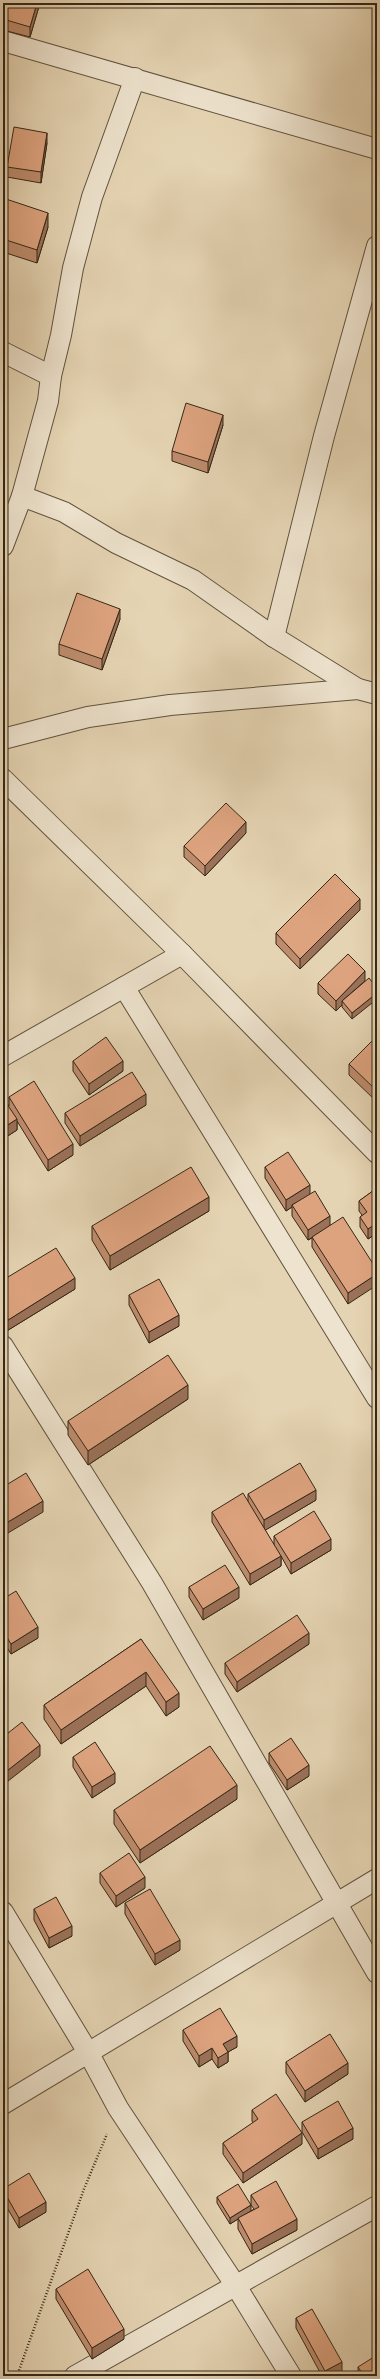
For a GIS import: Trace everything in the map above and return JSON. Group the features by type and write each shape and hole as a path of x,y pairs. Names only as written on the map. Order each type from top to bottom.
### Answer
{"street":[{"path":"3,41 377,149"},
{"path":"3,546 22,496 48,401 51,376 61,335 74,268 92,197 135,78"},
{"path":"274,637 326,428 377,246"},
{"path":"3,352 51,376"},
{"path":"22,496 64,512 116,543 193,580 274,637 368,692"},
{"path":"3,738 88,716 170,705 368,692"},
{"path":"3,779 182,954 377,1153"},
{"path":"3,1056 182,954"},
{"path":"124,987 377,1398"},
{"path":"3,1346 152,1583 377,1973"},
{"path":"3,2104 89,2054 377,1879"},
{"path":"3,1912 89,2054 118,2108 236,2286 291,2376"},
{"path":"75,2376 377,2206"}],"path":[{"path":"17,2376 84,2189 118,2108"}],"building":[{"path":"3,3 37,3 30,27 3,19"},
{"path":"14,127 47,133 41,172 7,167"},
{"path":"3,198 48,213 37,250 3,239"},
{"path":"186,403 223,415 208,462 172,451"},
{"path":"77,593 120,609 102,659 59,644"},
{"path":"226,803 246,822 205,866 184,846"},
{"path":"335,874 360,899 300,959 276,933"},
{"path":"348,954 365,971 336,1001 318,983"},
{"path":"369,978 377,988 377,993 352,1013 342,1001"},
{"path":"377,1036 377,1089 376,1090 349,1064"},
{"path":"106,1037 123,1061 89,1084 73,1061"},
{"path":"132,1072 146,1094 80,1136 65,1113"},
{"path":"34,1081 73,1144 48,1160 9,1097"},
{"path":"3,1098 17,1119 3,1128"},
{"path":"288,1152 310,1185 286,1200 265,1167"},
{"path":"191,1167 209,1197 110,1256 92,1226"},
{"path":"377,1188 377,1223 368,1229 360,1217 367,1212 359,1201"},
{"path":"315,1191 330,1216 308,1230 292,1205"},
{"path":"343,1217 377,1270 377,1274 348,1293 312,1237"},
{"path":"56,1248 75,1278 5,1322 3,1318 3,1280"},
{"path":"159,1279 179,1315 149,1332 129,1295"},
{"path":"168,1355 188,1385 88,1451 68,1421"},
{"path":"300,1463 316,1490 264,1520 248,1494"},
{"path":"26,1473 43,1501 3,1525 3,1487"},
{"path":"243,1493 281,1556 250,1574 212,1512"},
{"path":"314,1511 331,1539 291,1563 274,1536"},
{"path":"225,1565 239,1587 203,1609 189,1587"},
{"path":"16,1591 38,1627 11,1644 3,1631 3,1599"},
{"path":"297,1615 309,1633 237,1682 225,1663"},
{"path":"141,1639 179,1693 166,1702 146,1672 61,1730 44,1705"},
{"path":"22,1722 40,1745 3,1774 3,1737"},
{"path":"291,1738 309,1765 287,1780 269,1753"},
{"path":"95,1742 115,1773 92,1787 73,1757"},
{"path":"210,1746 237,1785 140,1850 114,1810"},
{"path":"129,1853 145,1877 116,1896 100,1873"},
{"path":"150,1889 180,1940 155,1954 125,1903"},
{"path":"56,1897 72,1926 49,1938 34,1909"},
{"path":"220,2008 237,2036 223,2044 228,2052 218,2058 212,2048 199,2056 183,2030"},
{"path":"330,2034 348,2063 305,2091 286,2062"},
{"path":"276,2094 302,2133 243,2173 223,2143 258,2119 252,2110"},
{"path":"338,2101 353,2128 318,2149 302,2122"},
{"path":"29,2173 46,2202 19,2218 3,2189"},
{"path":"276,2181 297,2219 252,2244 238,2218 259,2207 251,2195"},
{"path":"238,2184 251,2205 230,2218 217,2197"},
{"path":"3,2208 7,2213 3,2215"},
{"path":"88,2269 124,2329 92,2348 56,2289"},
{"path":"312,2309 342,2362 325,2371 296,2318"},
{"path":"377,2355 377,2376 364,2376 358,2367"}]}
